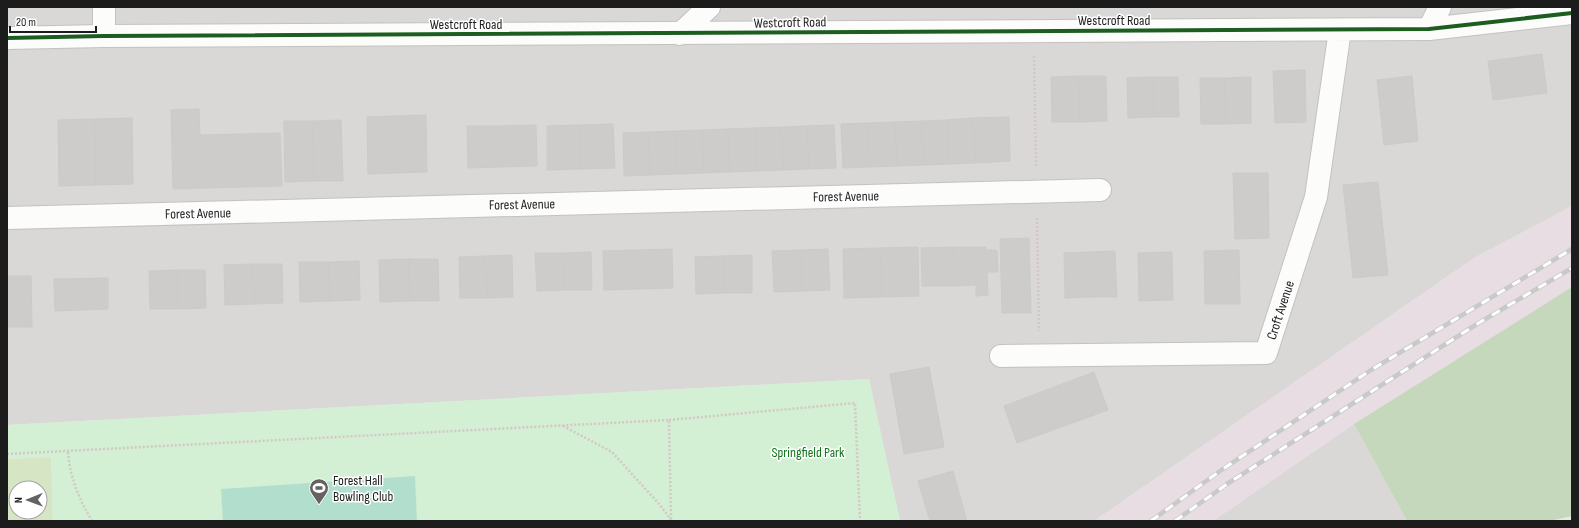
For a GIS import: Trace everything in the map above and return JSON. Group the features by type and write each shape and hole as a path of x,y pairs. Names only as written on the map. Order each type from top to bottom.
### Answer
{"street":[{"path":"104,7 104,36"},
{"path":"680,34 709,7"},
{"path":"1429,29 1440,7"},
{"name":"Westcroft Road","path":"7,38 104,36 1429,29 1572,13"},
{"name":"Croft Avenue","path":"1001,356 1266,353 1316,197 1340,30"},
{"name":"Forest Avenue","path":"7,218 1100,190"}],"path":[{"path":"7,454 669,420 855,403 860,521"},
{"path":"669,420 671,521"},
{"path":"562,426 612,452 660,504 671,521"},
{"path":"68,452 69,468 79,498 92,521"}],"shaded area":[{"path":"7,7 1572,7 1572,206 1474,258 1094,521 900,521 869,379 7,425"},
{"path":"1572,206 1572,287 1354,424 1213,521 1094,521 1474,258"},
{"path":"1354,424 1407,521 1213,521"}],"green space":[{"path":"1572,287 1572,516 1549,521 1407,521 1354,424"},
{"name":"Springfield Park","path":"869,379 900,521 53,521 51,457 7,459 7,425"},
{"path":"51,457 53,521 7,521 7,459"},
{"name":"Forest Hall Bowling Club","path":"415,476 417,521 223,521 221,489"}],"building":[{"path":"1542,54 1547,93 1493,100 1488,61"},
{"path":"1305,70 1306,122 1275,123 1273,71"},
{"path":"1078,76 1106,76 1107,121 1080,122"},
{"path":"1078,76 1080,122 1052,122 1051,77"},
{"path":"1412,76 1418,141 1384,145 1377,80"},
{"path":"1153,77 1178,77 1179,117 1153,117"},
{"path":"1153,77 1153,117 1128,118 1127,78"},
{"path":"1251,77 1251,123 1226,124 1225,78"},
{"path":"1200,78 1225,78 1226,124 1201,124"},
{"path":"199,109 200,135 280,133 282,186 173,189 171,110"},
{"path":"426,115 427,172 368,174 367,117"},
{"path":"1009,117 1010,161 975,163 973,118"},
{"path":"132,118 133,184 96,185 94,119"},
{"path":"973,118 975,163 949,164 947,120"},
{"path":"94,119 96,185 59,186 58,120"},
{"path":"341,120 343,181 314,181 313,121"},
{"path":"947,120 949,164 923,165 922,121"},
{"path":"284,121 313,121 314,181 285,182"},
{"path":"922,121 923,165 897,166 895,122"},
{"path":"895,122 897,166 870,167 868,123"},
{"path":"868,123 870,167 843,168 841,124"},
{"path":"613,124 615,168 581,169 580,125"},
{"path":"536,125 537,166 502,167 502,126"},
{"path":"580,125 581,169 547,170 547,126"},
{"path":"834,125 836,168 809,169 807,126"},
{"path":"467,126 502,126 502,167 468,168"},
{"path":"807,126 809,169 783,170 781,127"},
{"path":"781,127 783,170 756,171 755,128"},
{"path":"755,128 756,171 730,172 728,129"},
{"path":"728,129 730,172 703,173 702,130"},
{"path":"702,130 703,173 677,174 675,131"},
{"path":"675,131 677,174 650,175 649,132"},
{"path":"649,132 650,175 624,176 623,133"},
{"path":"1233,173 1268,173 1269,238 1235,239"},
{"path":"1378,182 1388,275 1353,278 1343,185"},
{"path":"1029,238 1031,313 1002,313 1000,239"},
{"path":"918,247 919,296 882,297 880,248"},
{"path":"954,247 986,247 986,250 997,250 998,272 987,272 988,295 976,296 976,285 955,286"},
{"path":"954,247 955,286 922,286 921,248"},
{"path":"880,248 882,297 844,298 843,249"},
{"path":"672,249 673,288 638,289 637,250"},
{"path":"828,249 830,290 802,291 801,250"},
{"path":"637,250 638,289 604,290 603,251"},
{"path":"801,250 802,291 774,292 772,251"},
{"path":"1239,250 1240,304 1205,304 1204,251"},
{"path":"1115,251 1117,297 1090,297 1090,252"},
{"path":"591,252 592,290 564,290 563,253"},
{"path":"1090,252 1090,297 1065,298 1064,253"},
{"path":"1172,252 1173,300 1139,301 1138,253"},
{"path":"535,253 563,253 564,290 537,291"},
{"path":"512,255 513,297 487,298 485,256"},
{"path":"752,255 752,293 725,293 723,256"},
{"path":"485,256 487,298 460,298 459,257"},
{"path":"723,256 725,293 696,294 695,257"},
{"path":"409,259 438,259 439,301 410,301"},
{"path":"409,259 410,301 380,302 379,260"},
{"path":"359,261 360,300 330,301 329,262"},
{"path":"299,262 329,262 330,301 300,302"},
{"path":"253,264 282,264 283,303 254,304"},
{"path":"253,264 254,304 225,305 224,265"},
{"path":"177,270 205,270 206,308 177,309"},
{"path":"177,270 177,309 150,309 149,271"},
{"path":"7,276 31,276 32,327 7,327"},
{"path":"108,278 108,309 55,311 54,279"},
{"path":"929,367 944,447 904,454 890,374"},
{"path":"1094,372 1108,410 1017,443 1004,406"},
{"path":"953,471 967,521 930,521 918,481"}],"railway":[{"path":"1151,521 1220,471 1371,370 1572,249"},
{"path":"1175,521 1227,484 1477,324 1572,268"}],"cycle path":[{"path":"7,38 104,36 1429,29 1572,13"}],"place":[{"name":"Forest Hall Bowling Club","path":"319,505"}]}
